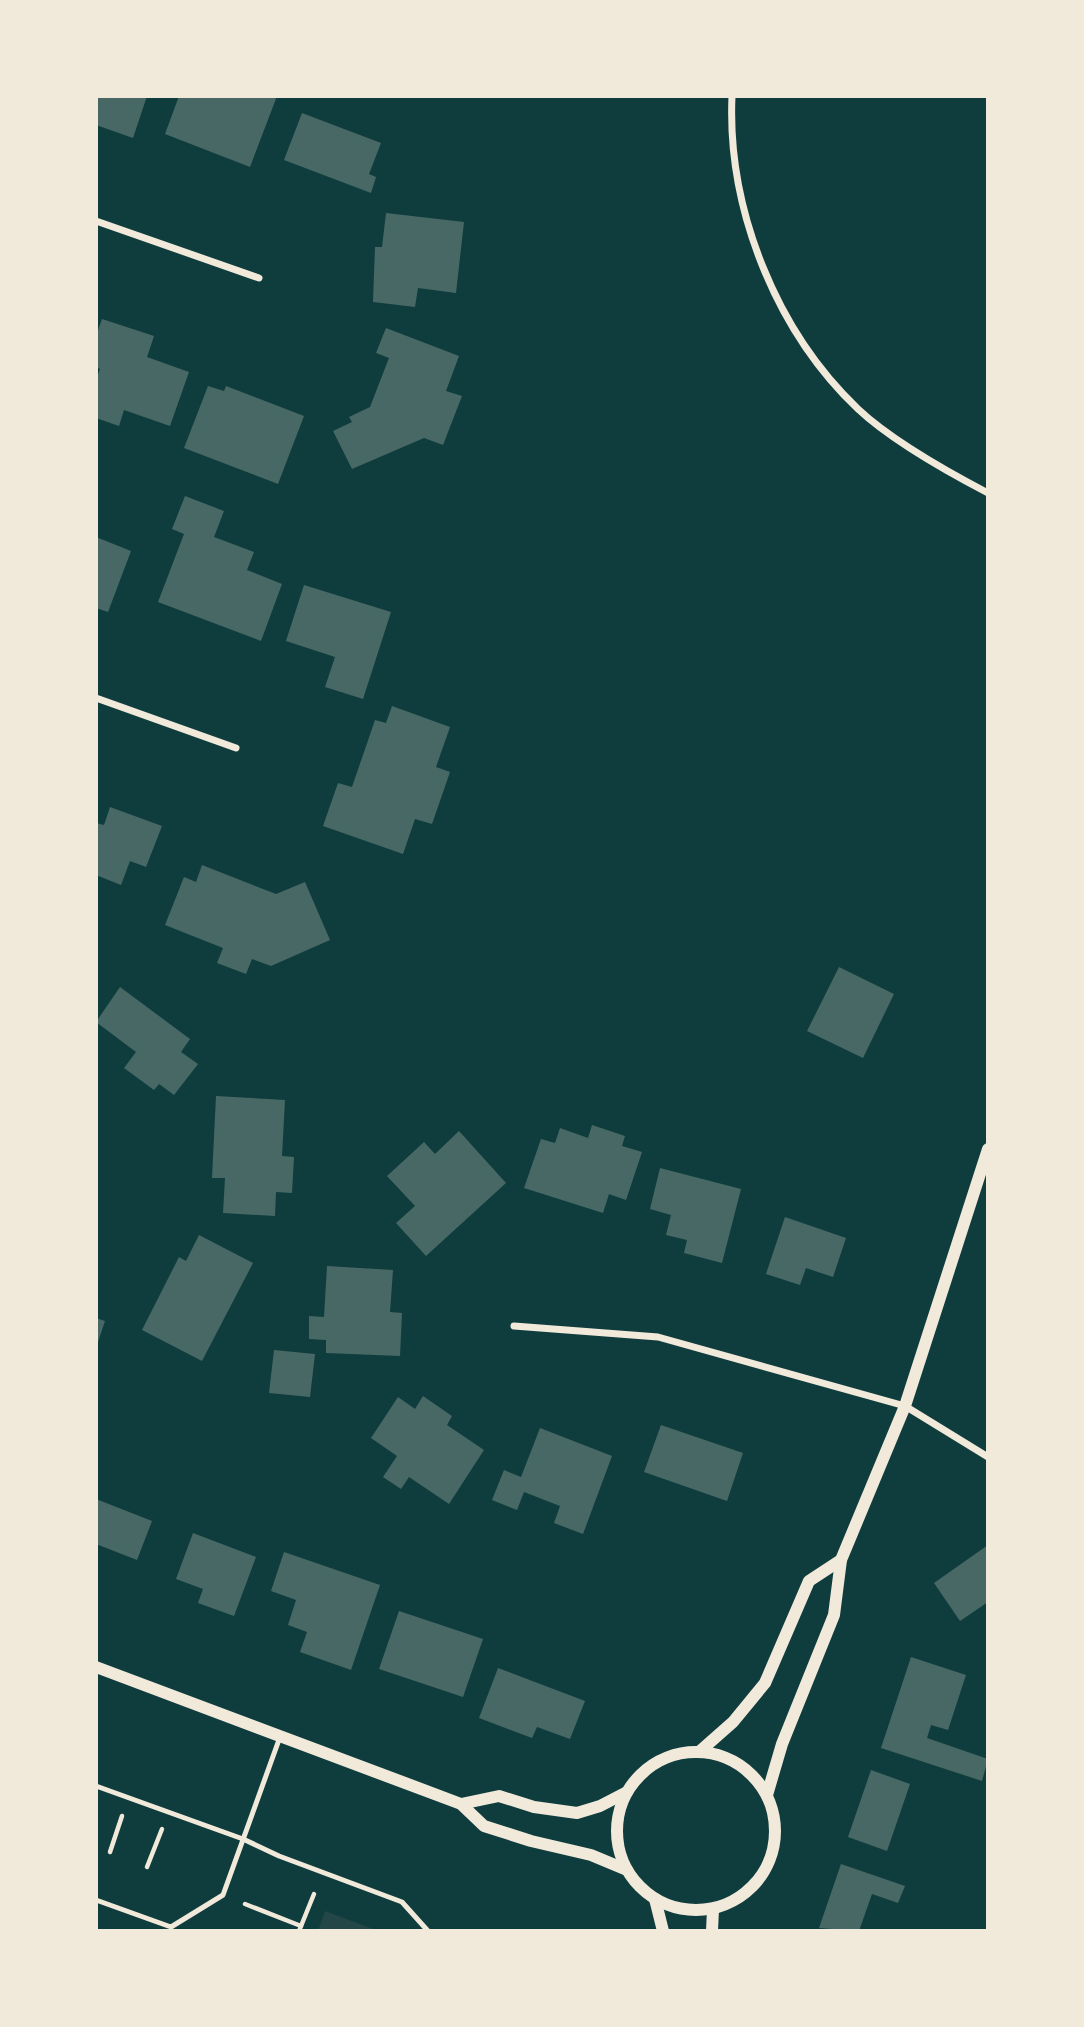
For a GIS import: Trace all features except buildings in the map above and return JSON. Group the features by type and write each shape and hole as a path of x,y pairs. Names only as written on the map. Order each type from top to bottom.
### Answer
{"street":[{"path":"732,96 741,197 765,274 805,346 859,410 941,468 988,493"},
{"path":"96,221 259,278"},
{"path":"96,698 236,748"},
{"path":"767,1795 782,1744 834,1615 841,1560 905,1406 988,1149"},
{"path":"514,1326 658,1337 905,1406 988,1457"},
{"path":"699,1752 733,1723 765,1682 808,1580 841,1560"},
{"path":"96,1667 461,1804 484,1826 531,1841 591,1854 627,1870"},
{"path":"699,1752 720,1755 748,1767 767,1795 775,1835 771,1856 762,1874 749,1890 732,1902 713,1909 682,1909 655,1899 639,1886 627,1870 618,1837 619,1812 627,1791 640,1775 657,1762 677,1754 699,1752"},
{"path":"461,1804 499,1796 534,1807 577,1813 600,1806 627,1791"},
{"path":"655,1899 663,1931"},
{"path":"712,1931 713,1909"}],"lane":[{"path":"96,1900 171,1927 223,1895 281,1735"},
{"path":"96,1786 243,1839 279,1856 402,1902 428,1931"}],"path":[{"path":"110,1852 129,1798"},
{"path":"147,1867 168,1811"},
{"path":"245,1904 300,1928 314,1894"}],"shaded area":[{"path":"325,1911 376,1930 318,1931"}]}
